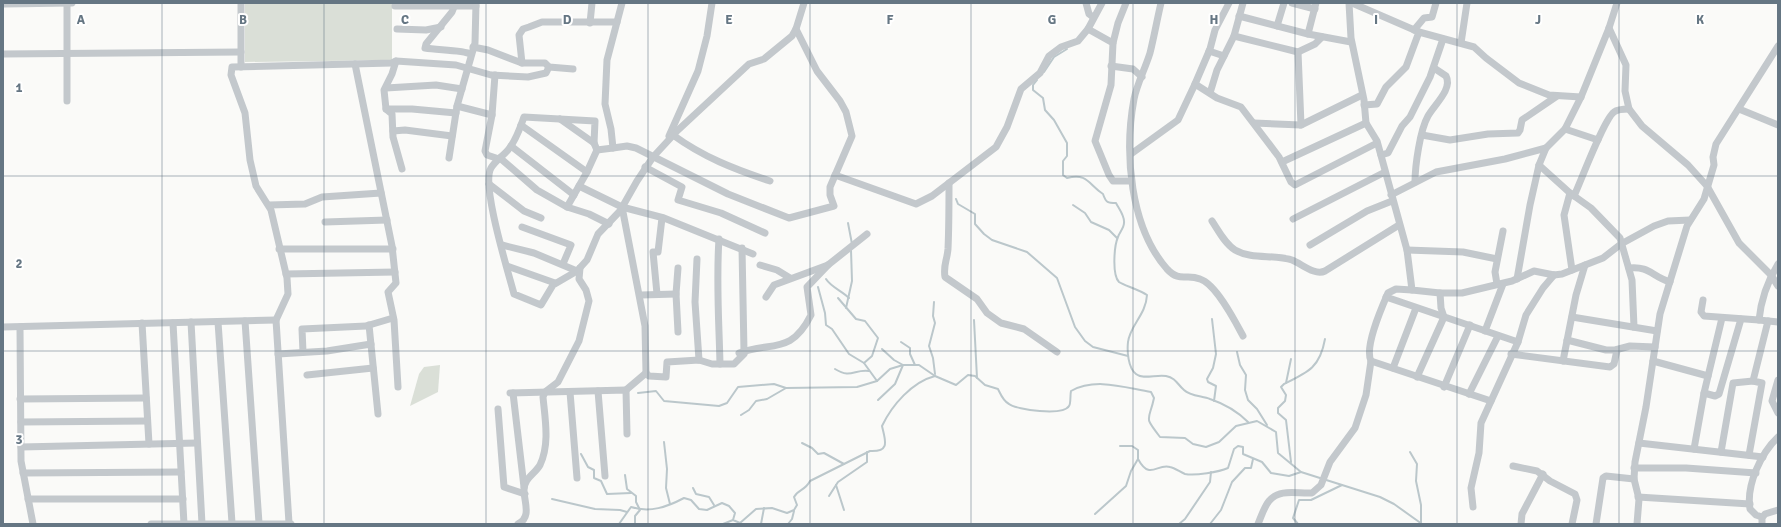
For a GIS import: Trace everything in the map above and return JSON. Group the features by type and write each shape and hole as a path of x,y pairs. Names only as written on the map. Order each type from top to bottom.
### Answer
{"street":[{"path":"67,3 67,101"},
{"path":"3,4 72,3"},
{"path":"241,3 241,67"},
{"path":"590,23 592,3"},
{"path":"613,148 611,129 605,104 605,83 608,54 622,3"},
{"path":"666,144 698,71 707,36 712,3"},
{"path":"1086,3 1089,14 1093,18"},
{"path":"835,175 916,204 932,196 996,147 1007,127 1021,89 1040,73 1049,56 1061,47 1076,43 1088,29 1102,3"},
{"path":"1126,3 1118,23 1113,43 1111,85 1097,129 1095,142 1113,181 1131,181"},
{"path":"1160,3 1150,53 1133,107 1131,181 1135,201 1154,251 1174,276 1180,278 1200,278 1209,284 1243,336"},
{"path":"1210,92 1217,70 1234,36 1243,3"},
{"path":"1277,26 1284,3"},
{"path":"1292,3 1316,6 1308,34"},
{"path":"1348,3 1351,42 1364,105 1366,123 1381,155 1407,250 1412,290"},
{"path":"1352,3 1366,6 1416,31 1443,40 1474,47 1519,83 1557,96 1581,97"},
{"path":"1364,105 1377,104 1386,87 1406,67 1416,31 1424,18 1432,17 1436,3"},
{"path":"1461,43 1467,3"},
{"path":"1517,279 1530,205 1546,148 1565,129 1581,97 1609,28 1617,3"},
{"path":"395,6 454,7 476,5 472,50 457,110 449,158"},
{"path":"567,207 587,172 596,146 595,121 524,117 511,146 491,167 489,174 490,198 514,294 542,305 555,284 579,270 587,260 598,234 609,224 622,207 645,167 653,157 673,135 749,64 764,59 792,36 796,28 801,5"},
{"path":"1131,154 1178,120 1209,51 1216,30 1228,6 1240,14 1277,26 1308,34 1351,42"},
{"path":"454,7 442,27 426,44 425,48 447,52 466,52 472,50 522,63 545,63 549,67 573,69"},
{"path":"522,63 519,35 523,29 542,22 617,22"},
{"path":"397,29 426,30 442,27"},
{"path":"559,119 596,146 613,148 627,146 636,148 728,194 789,218 832,208 834,204 830,195 835,175 852,136 846,112 837,95 817,71 796,28"},
{"path":"1609,28 1626,65 1625,91 1629,109 1642,126 1688,165 1707,186 1739,243 1771,276 1778,286"},
{"path":"1088,29 1113,43"},
{"path":"1234,36 1298,52 1315,44 1322,37"},
{"path":"1381,155 1388,153 1392,149 1402,126 1410,117 1434,68 1443,40"},
{"path":"1637,524 1638,496 1634,478 1634,468 1657,331 1670,282 1690,220 1701,206 1714,165 1713,157 1716,144 1724,130 1739,110 1778,46"},
{"path":"1209,51 1224,56"},
{"path":"3,54 241,52"},
{"path":"1298,52 1301,125"},
{"path":"151,524 290,523 276,320 288,294 286,274 269,206 256,186 250,160 245,113 232,75 232,67 392,64 396,62 456,65 496,75 528,77 546,73 549,67"},
{"path":"396,62 384,90 386,108 392,114 393,131 402,169"},
{"path":"355,64 393,249 396,282 388,292 393,318 398,387"},
{"path":"1111,66 1133,69 1142,76"},
{"path":"1415,182 1415,167 1428,115 1444,91 1448,82 1446,76 1434,68"},
{"path":"496,75 492,115 485,151 487,155 499,159 537,190 567,207 589,214 609,224"},
{"path":"1195,84 1210,92 1217,98 1241,107 1282,162 1291,182 1295,184 1377,144"},
{"path":"386,88 436,85 462,89"},
{"path":"1254,123 1301,125 1362,95"},
{"path":"1422,135 1450,140 1488,134 1518,133 1522,120 1557,96"},
{"path":"386,108 457,110 492,115"},
{"path":"1572,270 1564,215 1572,194 1613,113 1618,110 1629,109"},
{"path":"1739,110 1778,125"},
{"path":"1282,162 1366,123"},
{"path":"521,125 587,172"},
{"path":"1565,129 1598,140"},
{"path":"393,131 412,131 452,136"},
{"path":"673,135 704,155 724,165 770,181"},
{"path":"511,146 574,195"},
{"path":"1310,244 1392,198 1415,182 1436,172 1505,159 1546,148"},
{"path":"1540,165 1612,228 1620,238 1634,291 1634,327"},
{"path":"645,167 682,187 678,200 721,214 765,233"},
{"path":"1293,219 1385,172"},
{"path":"949,183 950,223 948,254 943,268 945,277 977,299 987,313 1001,323 1024,329 1057,352"},
{"path":"489,184 524,211 541,218"},
{"path":"579,186 622,207 662,218 742,248 753,254"},
{"path":"269,206 305,204 322,197 381,193"},
{"path":"622,207 645,326 646,373"},
{"path":"657,294 653,252 658,252 662,218"},
{"path":"325,222 387,220"},
{"path":"1258,524 1268,501 1275,495 1284,493 1312,493 1321,485 1330,462 1355,428 1361,413 1371,361 1369,353 1372,339 1388,293 1393,290 1412,290 1440,293 1462,293 1517,279 1534,271 1554,275 1603,258 1621,244 1661,224 1672,220 1690,220"},
{"path":"1212,221 1228,245 1234,250 1259,257 1290,260 1318,273 1325,271 1399,225"},
{"path":"522,227 571,245 563,264"},
{"path":"1485,331 1500,284 1495,272 1503,231"},
{"path":"742,352 783,345 792,341 811,315 807,287 828,265 867,234"},
{"path":"719,239 716,278 720,364"},
{"path":"502,245 534,253 579,270"},
{"path":"646,373 649,376 666,377 667,362 699,360 720,364 734,364 742,352 742,248"},
{"path":"279,249 393,249"},
{"path":"1407,250 1462,252 1497,258"},
{"path":"697,260 695,302 699,360"},
{"path":"760,264 777,270 790,278"},
{"path":"1759,320 1765,289 1778,264"},
{"path":"766,298 774,285 828,265"},
{"path":"1563,361 1585,265"},
{"path":"507,266 555,284"},
{"path":"678,268 676,294 678,332"},
{"path":"1629,268 1646,268 1657,278 1670,282"},
{"path":"524,492 527,480 540,465 547,441 543,397 545,392 558,382 579,341 589,301 586,290 579,279 579,270"},
{"path":"286,274 395,272"},
{"path":"1473,507 1471,488 1479,453 1480,429 1511,354 1518,342 1526,315 1542,288 1554,275"},
{"path":"1417,377 1444,316 1441,308 1440,293"},
{"path":"640,295 676,294"},
{"path":"1386,297 1518,342"},
{"path":"1703,300 1702,316 1778,322"},
{"path":"1392,368 1416,308"},
{"path":"1572,317 1657,331"},
{"path":"303,352 302,329 369,325 393,318"},
{"path":"1694,449 1704,393 1722,318"},
{"path":"1704,393 1718,396 1722,389 1741,319"},
{"path":"3,327 276,320"},
{"path":"245,321 259,523"},
{"path":"1753,381 1768,321"},
{"path":"190,322 202,524"},
{"path":"218,322 232,523"},
{"path":"142,323 149,444"},
{"path":"173,323 184,524"},
{"path":"369,325 378,414"},
{"path":"1444,387 1470,325"},
{"path":"20,327 21,447 23,473 33,524"},
{"path":"1469,394 1498,336"},
{"path":"1567,340 1606,350 1617,350 1630,346 1655,347"},
{"path":"278,354 327,351 371,344"},
{"path":"1511,354 1536,356 1610,367 1614,364 1617,350"},
{"path":"1371,361 1444,387 1491,401"},
{"path":"1653,361 1708,376"},
{"path":"307,375 373,368"},
{"path":"518,524 522,522 528,510 524,492 512,393 626,390 646,373"},
{"path":"1722,389 1733,383 1753,381 1762,383 1777,383 1772,403 1778,413"},
{"path":"1721,452 1733,383"},
{"path":"1749,455 1762,383"},
{"path":"626,390 627,434"},
{"path":"598,391 604,476"},
{"path":"570,392 578,478"},
{"path":"20,399 146,398"},
{"path":"498,409 504,487 524,492"},
{"path":"20,422 147,421"},
{"path":"1778,437 1763,457 1756,473 1750,504 1753,512 1762,522 1768,512 1778,510"},
{"path":"21,447 197,443"},
{"path":"1639,443 1763,457"},
{"path":"1513,466 1538,471 1550,481 1577,496 1572,524"},
{"path":"1634,468 1686,468 1756,473"},
{"path":"23,473 181,472"},
{"path":"1521,524 1522,514 1543,474"},
{"path":"1596,524 1603,478 1606,476 1634,478"},
{"path":"1638,496 1750,504"},
{"path":"28,499 183,499"}],"shaded area":[{"path":"245,3 392,3 392,60 245,62"},
{"path":"440,365 438,392 410,406 419,374 424,367"}],"waterway":[{"path":"1044,72 1054,57 1067,49"},
{"path":"1037,80 1033,85 1033,90 1043,98 1045,110 1054,120 1067,143 1067,156 1063,161 1063,175 1067,178 1079,177 1087,180 1103,194 1108,202 1116,203 1124,218 1124,225 1117,241 1115,253 1115,273 1119,282 1147,295 1144,308 1129,336 1128,350 1131,368 1136,374 1142,377 1169,377 1187,392 1221,403 1240,414 1248,422"},
{"path":"956,199 958,204 975,214 975,224 984,234 992,240 1027,252 1057,278 1075,327 1085,341 1093,347 1128,356"},
{"path":"1073,205 1085,213 1091,222 1109,230 1117,238"},
{"path":"848,223 852,244"},
{"path":"846,308 852,281 851,250"},
{"path":"826,279 849,298"},
{"path":"818,287 825,313 826,325 832,329 849,354 864,363"},
{"path":"838,298 856,319 865,321 878,338 872,356 864,363 877,381"},
{"path":"934,302 933,316 935,323 929,346 933,358 935,374"},
{"path":"1212,319 1216,354 1213,368 1207,379 1208,382 1216,386 1214,401"},
{"path":"974,320 977,378"},
{"path":"1291,462 1286,420 1278,413 1278,408 1285,401 1286,395 1281,387 1312,368 1320,356 1325,339"},
{"path":"901,342 910,348 910,354 915,365"},
{"path":"878,400 895,384 903,365 894,360 882,349"},
{"path":"1237,352 1240,365 1246,375 1245,390 1248,400 1257,409 1267,425"},
{"path":"1286,383 1291,359"},
{"path":"638,393 656,391 664,401 719,406 727,403 738,387 774,384 786,388 857,387 877,381 890,369 903,365 919,365 935,376"},
{"path":"835,369 849,374 860,371 869,371"},
{"path":"619,524 631,507 638,509 658,508 684,498 691,500 699,509 707,510 722,503 729,506 735,513 733,520 740,523 756,509 772,508 787,513 794,510 797,505 794,497 806,487 810,481 870,451 877,451 884,447 885,440 882,426 886,418 904,395 918,383 935,376 956,385 968,375 975,376 985,385 998,389 1007,403 1021,408 1040,411 1058,411 1065,409 1070,405 1071,391 1091,385 1101,384 1121,386 1151,392 1154,398 1149,415 1149,421 1160,437 1185,438 1193,444 1206,447 1219,442 1236,426 1257,421 1276,432 1278,453 1301,472 1380,497 1394,504 1422,524"},
{"path":"741,415 749,410 756,401 767,399 786,388"},
{"path":"664,442 667,469 666,488 670,504"},
{"path":"802,443 812,448 818,454 824,453 844,464"},
{"path":"1120,446 1132,446 1138,450 1138,459"},
{"path":"1095,514 1126,486 1131,471 1138,459 1146,469 1150,470 1165,466 1185,474 1207,473 1228,468 1234,449 1238,446 1243,447 1243,454 1262,462 1271,473 1289,476 1301,472"},
{"path":"829,496 838,482 867,462 867,452"},
{"path":"1410,452 1417,464 1416,481 1421,505 1421,523"},
{"path":"581,454 588,467 594,470 594,478 601,481 607,494 631,493"},
{"path":"1210,524 1221,510 1232,482 1245,468 1251,468 1253,459"},
{"path":"1179,524 1185,519 1210,482 1211,472"},
{"path":"625,475 627,489 636,496 636,502 640,510 635,516 635,524"},
{"path":"836,485 844,510"},
{"path":"1298,524 1293,518 1299,500 1311,500 1342,485"},
{"path":"693,488 696,494 709,497 714,505"},
{"path":"552,499 595,509 620,510 627,512"},
{"path":"761,524 764,508"},
{"path":"788,524 792,519 794,511"},
{"path":"723,524 733,520"}]}
